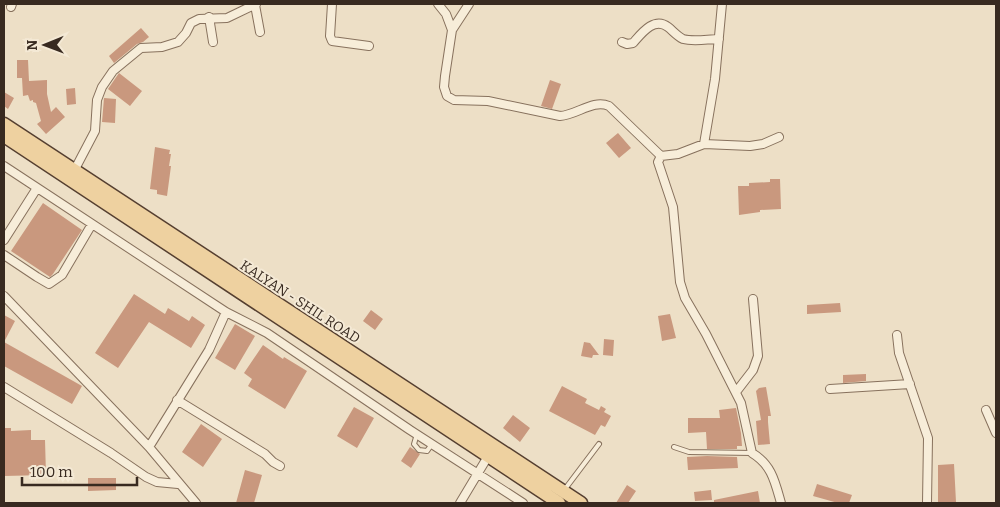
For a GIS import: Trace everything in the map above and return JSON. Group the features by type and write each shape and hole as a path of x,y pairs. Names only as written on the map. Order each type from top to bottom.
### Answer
{"main road":[{"name":"KALYAN - SHIL ROAD","path":"4,124 559,499 581,503"},
{"name":"KALYAN - SHIL ROAD","path":"4,136 491,452"}],"street":[{"path":"74,171 95,131 97,100 102,86 113,71 141,48 162,47 178,42 186,33 191,23 199,19 209,17 227,18 255,4 260,32"},
{"path":"332,4 330,36 332,41 369,46"},
{"path":"438,4 446,14 452,30"},
{"path":"469,4 452,30 444,87 447,96 454,100 488,101 560,116 571,114 598,103 604,104 609,106 661,156"},
{"path":"704,144 715,79 722,4"},
{"path":"209,17 214,42"},
{"path":"622,42 627,44 633,43 648,27 660,24 667,26 678,36 689,40 719,39"},
{"path":"661,156 678,154 704,144 750,146 763,144 779,137"},
{"path":"661,156 658,162 673,207 680,282 685,298 741,402 752,453 762,460 774,478 782,503"},
{"path":"4,166 226,312 267,333 478,475 523,503"},
{"path":"4,240 37,188"},
{"path":"4,255 50,284 62,275 92,224"},
{"path":"4,296 149,447 178,484 196,503"},
{"path":"736,392 753,370 758,356 753,299"},
{"path":"149,447 209,350 226,312"},
{"path":"896,335 899,354 928,438 927,503"},
{"path":"830,389 910,384"},
{"path":"4,387 111,453 146,477 158,482 178,484"},
{"path":"177,400 265,454 272,462 280,466"},
{"path":"986,410 996,432"},
{"path":"460,503 491,452"}],"lane":[{"path":"417,434 414,444 418,450 427,451 432,444"},
{"path":"559,499 600,444"},
{"path":"674,447 689,452 752,453"}],"building":[{"path":"141,28 149,37 137,44 114,63 109,56"},
{"path":"17,60 28,60 29,81 47,80 47,94 51,112 56,107 65,117 46,134 37,124 41,121 36,103 33,100 30,101 28,95 23,96 22,78 17,78"},
{"path":"119,73 142,91 130,106 108,89"},
{"path":"550,80 561,84 552,109 541,106"},
{"path":"75,88 76,104 67,105 66,89"},
{"path":"4,92 14,98 8,109 4,106"},
{"path":"104,98 116,99 115,123 102,122"},
{"path":"618,133 631,148 619,158 606,143"},
{"path":"155,147 170,150 169,154 171,154 167,196 157,194 157,190 150,189"},
{"path":"770,179 780,179 781,209 760,210 760,212 739,215 738,186 749,186 749,183 770,182"},
{"path":"43,203 82,230 50,277 11,251"},
{"path":"134,294 165,314 168,308 189,321 192,316 205,325 191,348 149,322 118,368 95,353"},
{"path":"840,303 841,312 807,314 807,305"},
{"path":"371,310 383,319 375,330 363,321"},
{"path":"670,314 676,338 662,341 658,316"},
{"path":"4,315 15,321 4,342"},
{"path":"235,324 255,336 235,370 215,358"},
{"path":"604,339 614,340 613,356 603,355"},
{"path":"4,342 82,386 72,404 4,366"},
{"path":"584,342 590,343 599,355 593,355 592,358 581,356"},
{"path":"263,345 283,359 284,357 307,371 285,409 248,386 252,379 244,373"},
{"path":"866,374 866,381 843,383 843,375"},
{"path":"562,386 587,399 585,403 599,410 601,406 606,409 604,412 611,416 605,427 601,425 595,435 549,411"},
{"path":"766,387 771,416 768,416 770,444 758,445 756,421 761,420 756,391 759,388"},
{"path":"354,407 374,418 357,448 337,436"},
{"path":"736,408 742,446 737,446 737,449 707,449 706,432 688,433 688,418 720,418 719,410"},
{"path":"513,415 530,428 520,442 503,428"},
{"path":"201,424 222,439 203,467 182,452"},
{"path":"4,428 11,428 11,431 31,430 31,440 45,440 46,475 4,476"},
{"path":"410,447 420,454 411,468 401,461"},
{"path":"687,457 737,457 738,468 688,470"},
{"path":"954,464 956,502 938,503 938,465"},
{"path":"245,470 262,475 254,503 236,503"},
{"path":"88,478 116,478 116,490 88,491"},
{"path":"817,484 852,495 849,503 838,503 813,496"},
{"path":"627,485 636,491 628,503 616,503"},
{"path":"711,490 712,500 695,501 694,492"},
{"path":"758,491 760,503 714,503 714,500"}]}
